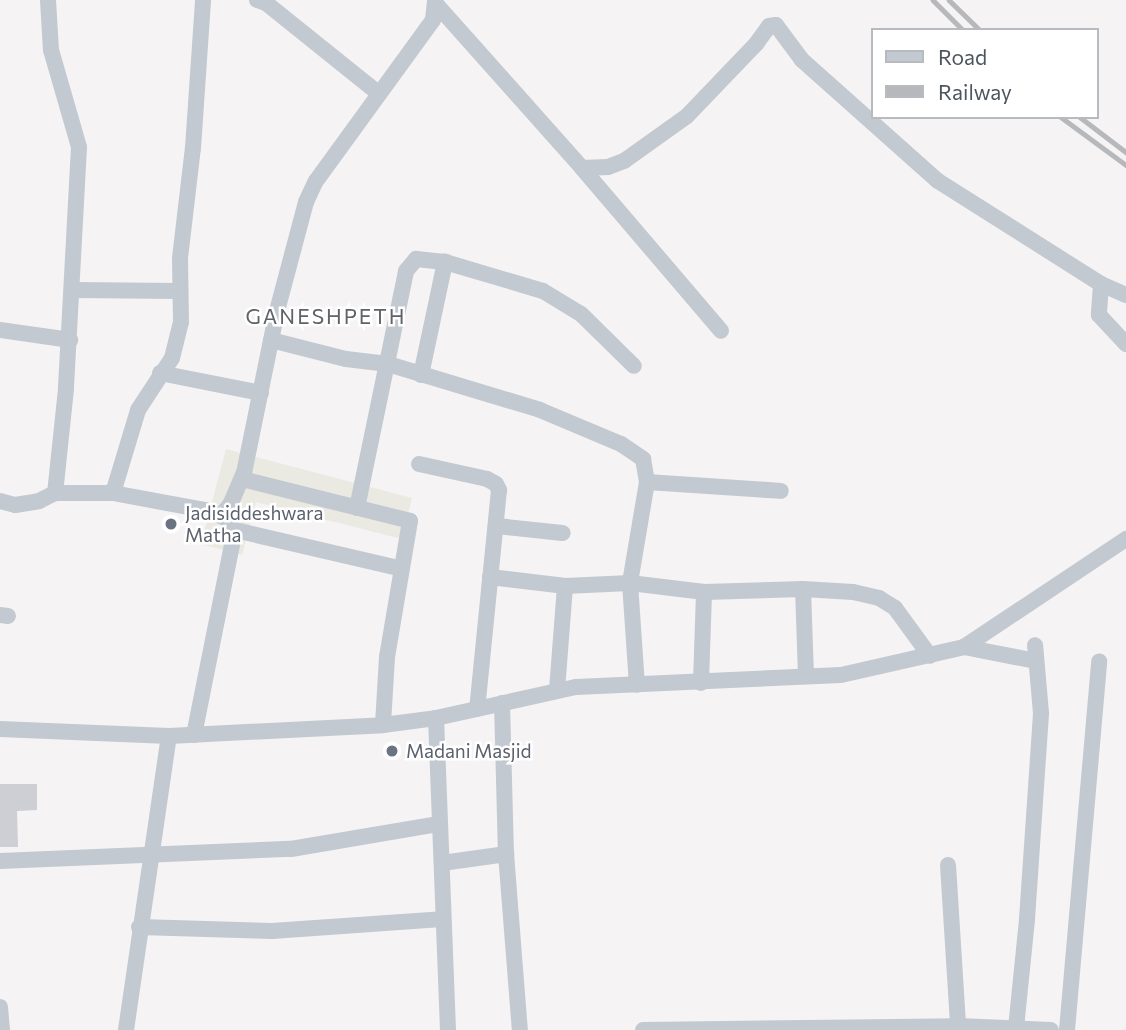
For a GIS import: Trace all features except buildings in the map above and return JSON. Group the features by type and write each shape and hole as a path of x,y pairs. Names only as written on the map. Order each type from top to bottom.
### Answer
{"street":[{"path":"48,0 51,50 79,147 69,340 55,493"},
{"path":"113,493 138,410 172,358 181,322 180,258 195,135 203,0"},
{"path":"257,0 266,3 379,94"},
{"path":"221,516 242,479 271,340 306,202 316,181 433,20 435,2"},
{"path":"435,2 582,167 722,331"},
{"path":"582,167 608,167 624,161 687,116 756,44 769,26 776,25 784,32 802,60 937,181 1101,284 1126,295"},
{"path":"357,508 409,264 416,259 445,262 544,290 581,314 634,366"},
{"path":"421,375 445,262"},
{"path":"1101,284 1099,315 1126,344"},
{"path":"72,290 180,291"},
{"path":"0,330 69,340"},
{"path":"271,340 346,359 388,364 540,410 621,444 643,459 647,482 631,583 637,685"},
{"path":"160,373 261,393"},
{"path":"419,464 496,484 499,500 477,709"},
{"path":"242,479 410,521 387,657 383,725"},
{"path":"647,482 781,491"},
{"path":"0,501 15,505 39,501 55,493 113,493 205,510 221,516 226,524 235,530 402,569"},
{"path":"496,526 563,533"},
{"path":"194,735 235,530"},
{"path":"0,729 169,736 383,725 436,718 557,690 841,675 964,647 1126,539"},
{"path":"491,578 565,586 631,583 704,592 803,589 853,592 879,598 895,608 930,656"},
{"path":"557,690 565,586"},
{"path":"803,589 806,676"},
{"path":"701,683 704,592"},
{"path":"964,647 1036,653 1041,713 1027,919 1016,1028"},
{"path":"1067,1030 1099,661"},
{"path":"502,703 506,854 520,1030"},
{"path":"436,718 448,1030"},
{"path":"126,1030 139,927 154,854 169,736"},
{"path":"0,861 291,849 439,824"},
{"path":"442,863 506,854"},
{"path":"948,866 958,1026"},
{"path":"139,927 272,931 442,919"},
{"path":"0,1007 2,1030"},
{"path":"643,1030 958,1026 1051,1030"}],"shaded area":[{"path":"226,449 412,498 402,539 256,502 242,555 201,544"}],"railway":[{"path":"933,0 961,28"},
{"path":"949,0 978,28"},
{"path":"1064,119 1126,165"},
{"path":"1083,119 1126,152"}],"place":[{"name":"Jadisiddeshwara Matha","path":"171,524"},
{"name":"Madani Masjid","path":"392,751"}],"district":[{"name":"GANESHPETH","path":"326,316"}]}
